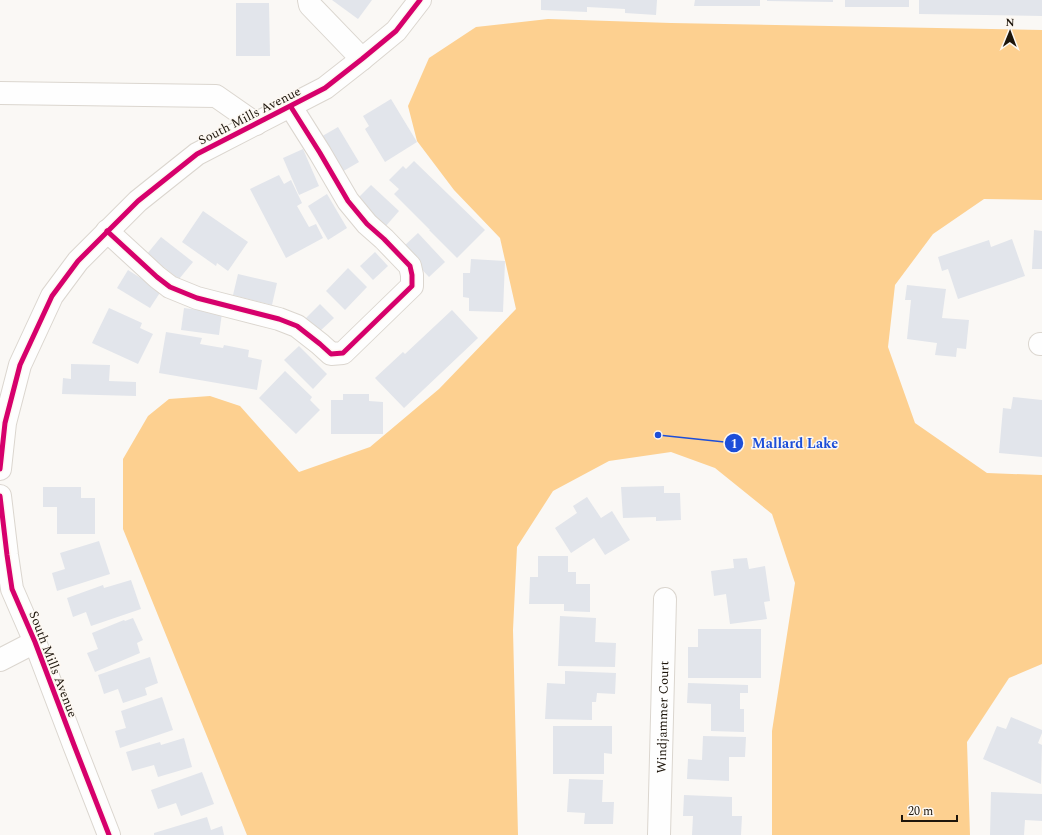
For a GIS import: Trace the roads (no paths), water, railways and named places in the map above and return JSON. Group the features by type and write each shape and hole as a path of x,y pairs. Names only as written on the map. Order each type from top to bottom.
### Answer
{"street":[{"path":"309,0 310,5 362,59"},
{"name":"South Mills Avenue","path":"0,469 5,423 20,365 52,296 78,261 138,201 197,154 325,88 396,31 420,0"},
{"path":"0,93 216,96 256,124"},
{"path":"107,231 170,287 197,298 279,319 297,326 331,354 343,353 412,286 412,275 410,266 367,224 348,201 320,153 290,107"},
{"name":"South Mills Avenue","path":"0,496 12,589 36,642 109,835"},
{"name":"Windjammer Court","path":"660,835 665,600"},
{"path":"0,660 36,642"}],"place":[{"name":"Mallard Lake","path":"658,435"}]}
